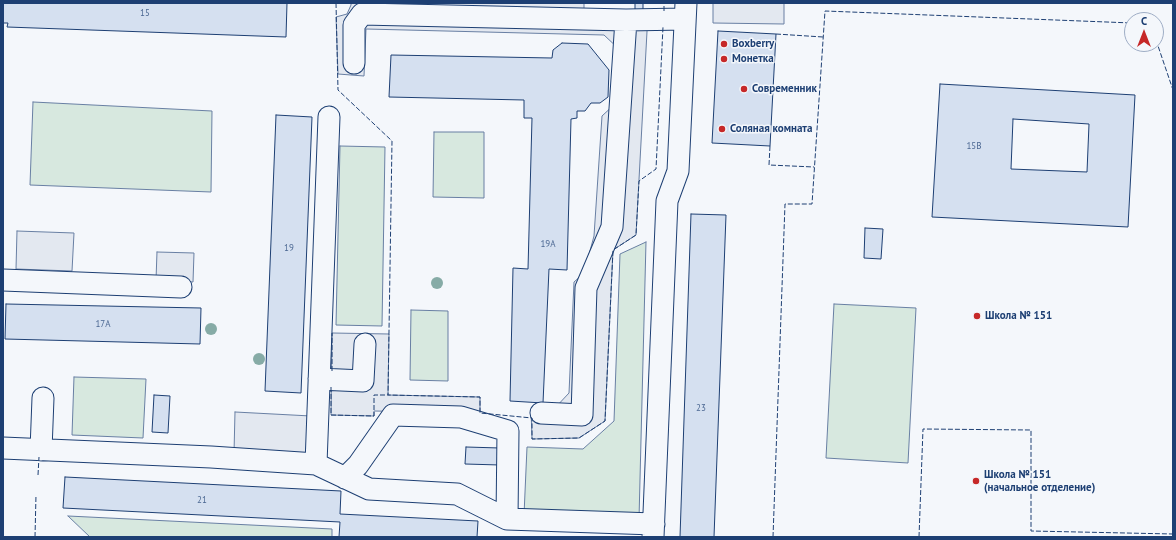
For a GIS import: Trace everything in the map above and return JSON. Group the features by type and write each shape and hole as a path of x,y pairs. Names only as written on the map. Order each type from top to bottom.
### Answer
{"lane":[{"path":"3,448 211,457 316,464 369,489 457,494 507,519 654,530 667,201 678,170 685,11 626,20 362,8 354,25 354,63"},
{"path":"541,413 582,415 586,288 612,228 626,20"},
{"path":"316,464 329,117"},
{"path":"3,280 181,287"},
{"path":"319,379 363,380 364,344"},
{"path":"41,450 43,398"},
{"path":"345,478 358,465 393,415 461,417 508,431 507,519"}],"shaded area":[{"path":"351,3 584,3 584,10 648,13 636,235 613,250 605,421 579,438 532,439 531,410 554,409 569,393 574,282 584,273 594,236 602,116 616,103 620,50 604,35 366,29 364,76 338,74 336,17 347,14"},
{"path":"713,3 784,3 784,24 713,23"},
{"path":"33,102 212,111 211,192 30,185"},
{"path":"434,132 484,132 484,198 433,197"},
{"path":"340,146 385,147 382,326 336,325"},
{"path":"17,231 74,233 72,271 16,269"},
{"path":"646,242 639,519 524,515 527,447 583,449 614,421 620,254"},
{"path":"157,252 194,253 193,282 156,280"},
{"path":"834,304 916,308 908,463 826,458"},
{"path":"411,310 448,311 448,381 410,380"},
{"path":"332,333 389,334 388,395 480,397 480,413 374,411 374,416 331,415"},
{"path":"74,377 146,379 143,438 72,435"},
{"path":"235,412 311,416 310,456 234,453"},
{"path":"68,516 332,529 332,537 90,537"}],"building":[{"path":"3,3 287,3 286,37 7,27 8,23 3,23"},
{"path":"635,3 643,3 643,10 635,10"},
{"name":"Современник","path":"718,31 776,34 770,146 712,143"},
{"path":"562,43 588,44 609,70 608,97 600,103 591,103 585,111 577,111 577,118 571,119 567,270 549,269 543,403 510,401 513,268 528,269 532,118 524,118 524,100 389,97 391,55 552,58 553,50"},
{"path":"940,84 1135,95 1128,227 932,217","holes":["1013,119 1089,124 1087,172 1011,169"]},
{"path":"276,115 312,117 301,393 265,391"},
{"path":"691,214 726,215 714,537 680,537"},
{"path":"865,228 883,229 881,259 864,258"},
{"path":"6,304 201,308 200,344 5,339"},
{"path":"154,395 170,396 168,433 152,432"},
{"path":"466,447 500,448 500,465 465,464"},
{"path":"65,477 341,491 340,514 478,521 477,537 339,537 340,522 63,508"}],"fence":[{"path":"336,3 338,90 392,141 388,395 480,397 480,413 532,418 532,439 579,438 605,421 613,250 636,235 639,181 656,169 663,27"},
{"path":"664,3 664,11"},
{"path":"773,537 785,204 812,204 825,11 1124,23"},
{"path":"776,34 823,37"},
{"path":"1160,52 1173,90"},
{"path":"770,146 769,165 814,167"},
{"path":"332,333 332,371"},
{"path":"331,387 331,415 374,416 374,395 388,395"},
{"path":"919,537 923,429 1031,430 1031,531 1173,534"},
{"path":"38,475 39,457"},
{"path":"35,537 36,495"}],"place":[{"name":"Boxberry","path":"724,44"},
{"name":"Монетка","path":"724,59"},
{"name":"Современник","path":"744,89"},
{"name":"Соляная комната","path":"722,129"},
{"name":"Школа № 151","path":"977,316"},
{"name":"Школа № 151 (начальное отделение)","path":"976,481"}]}
